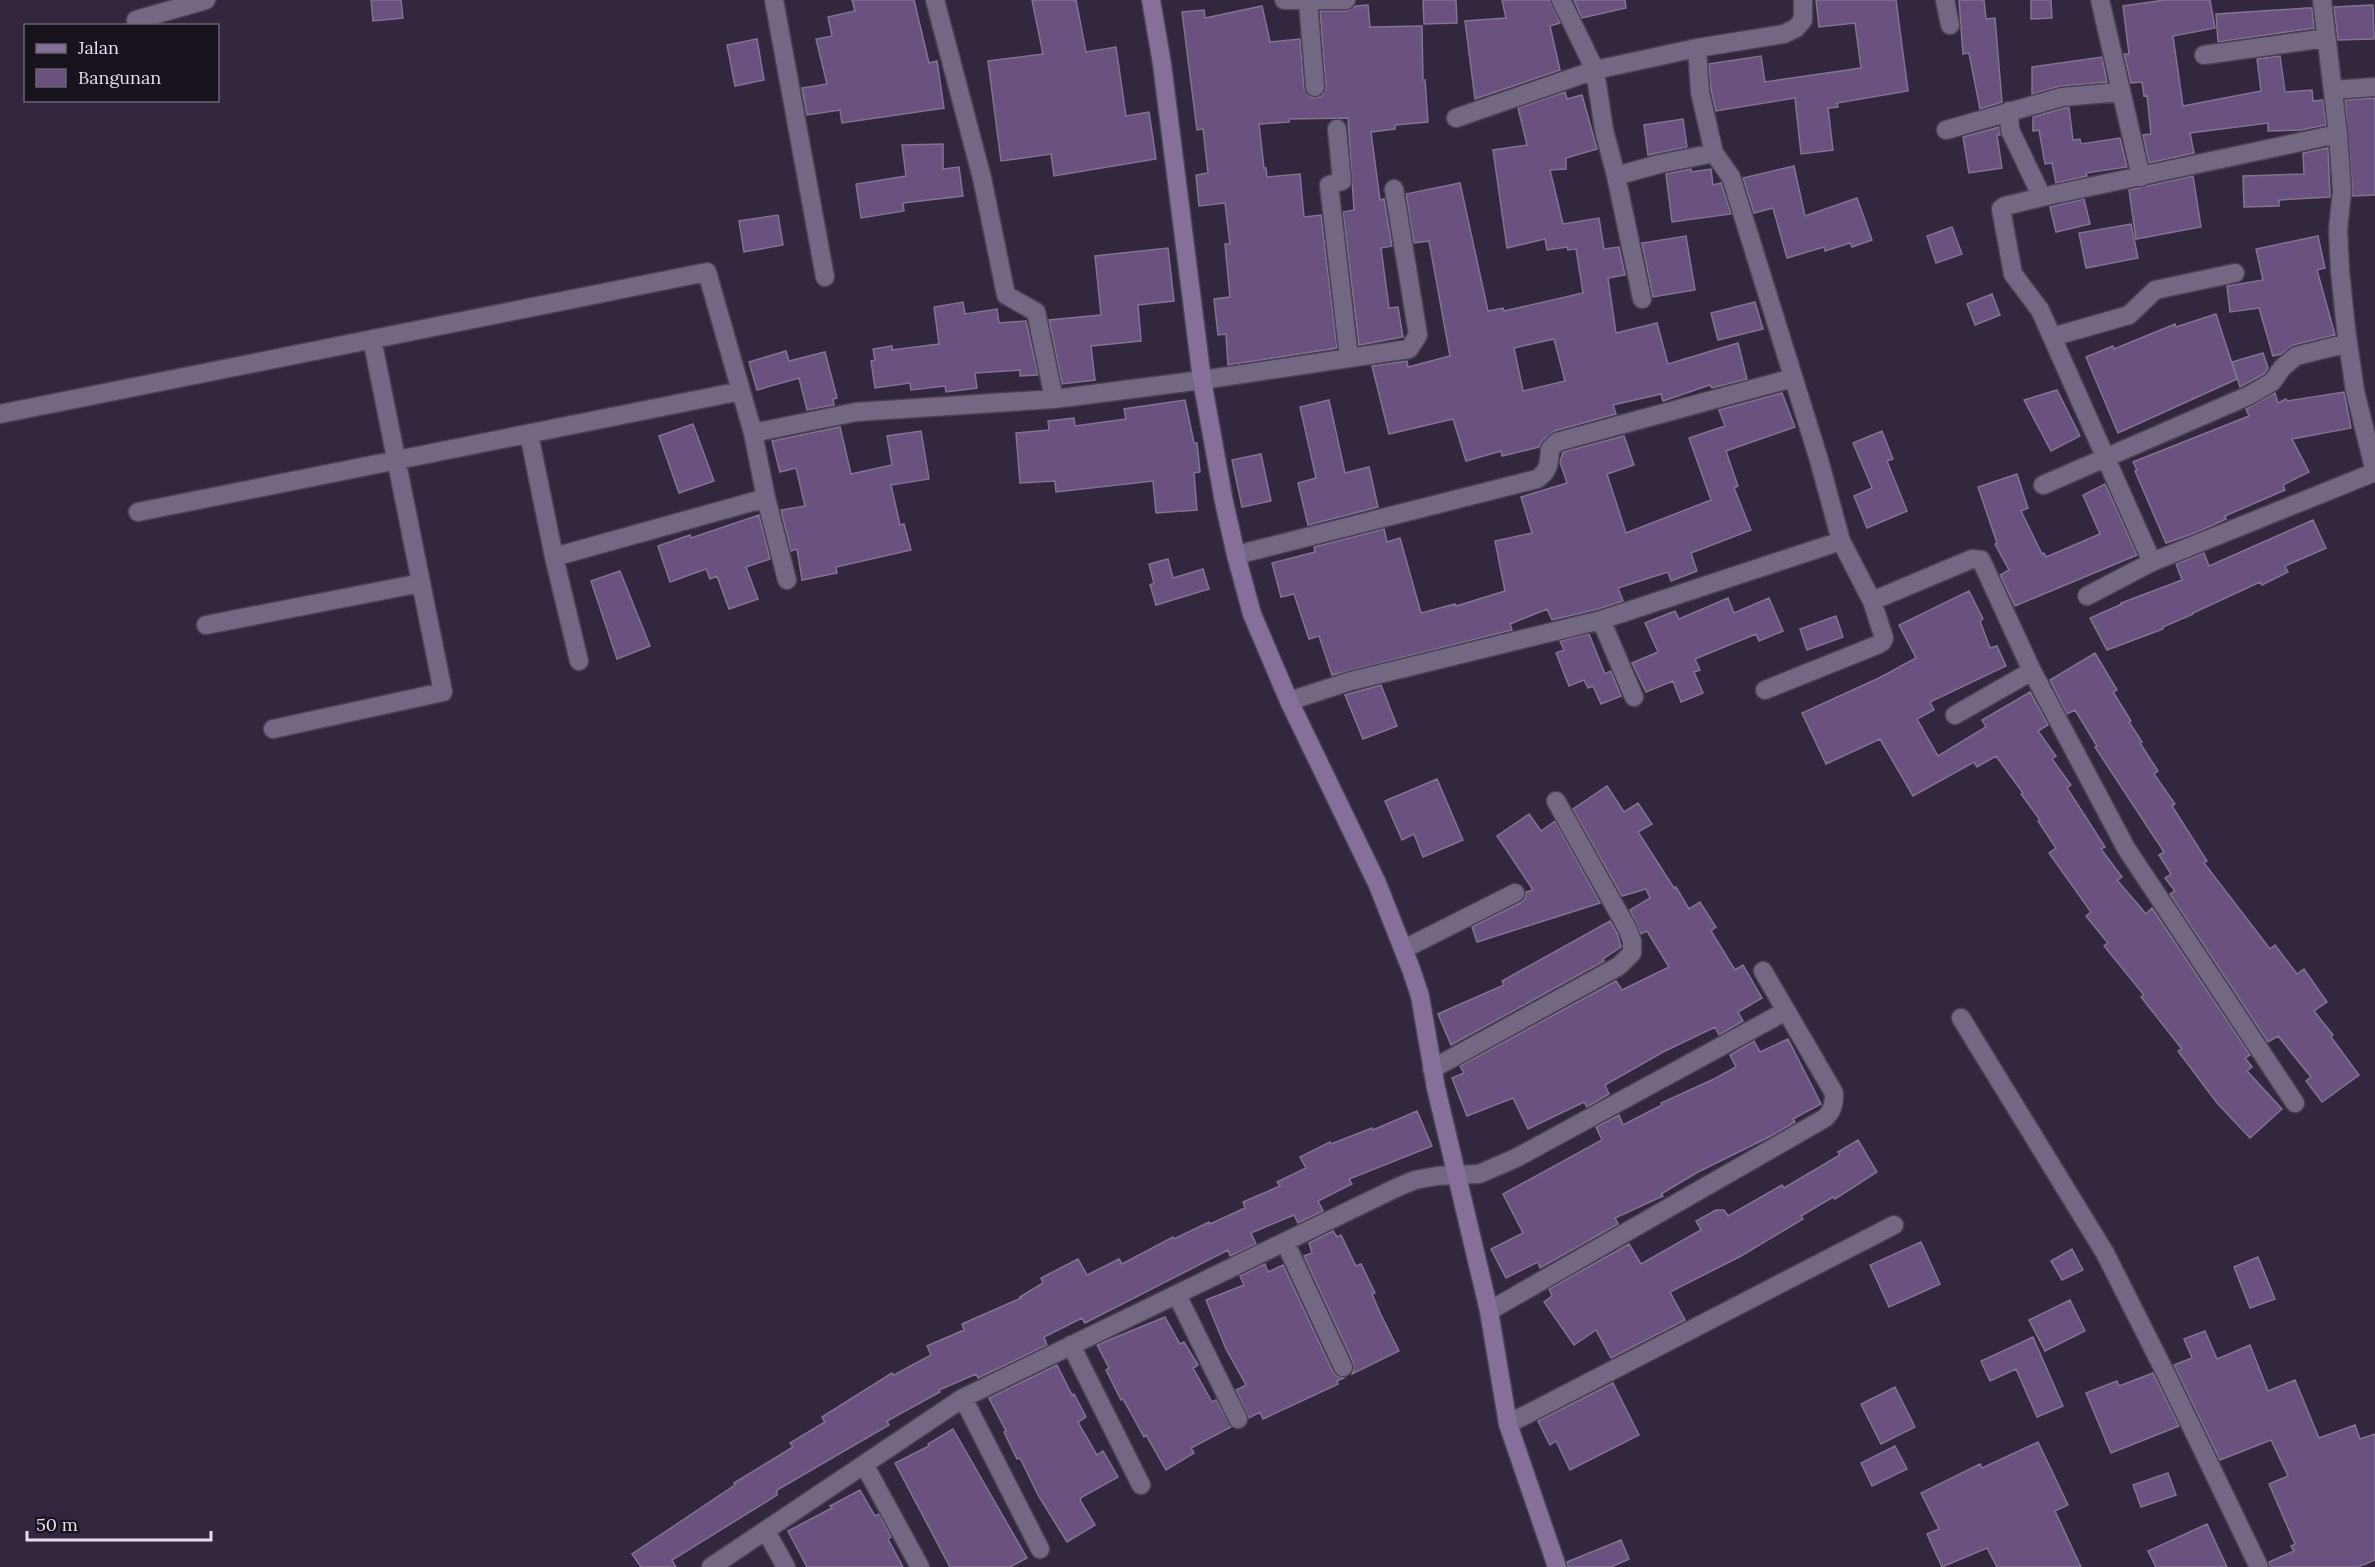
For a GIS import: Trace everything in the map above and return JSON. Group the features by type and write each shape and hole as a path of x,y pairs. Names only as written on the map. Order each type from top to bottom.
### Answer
{"street":[{"path":"136,20 206,0"},
{"path":"774,0 825,277"},
{"path":"935,0 982,178 1006,295 1036,312 1054,399"},
{"path":"1151,0 1162,64 1202,380 1236,555 1252,614 1289,701 1377,883 1420,996 1432,1069 1489,1311 1508,1424 1557,1567"},
{"path":"1284,0 1346,0"},
{"path":"1561,0 1595,70 1604,130 1642,299"},
{"path":"1456,118 1595,70 1697,48 1784,34 1796,28 1803,20 1803,0"},
{"path":"1945,0 1950,25"},
{"path":"2100,0 2141,177"},
{"path":"2087,596 2152,562 2375,472 2355,392 2348,343 2338,230 2342,191 2338,134 2322,0"},
{"path":"1308,1 1315,87"},
{"path":"2204,55 2326,38"},
{"path":"1697,48 1700,92 1714,153 1731,177 1819,460 1841,541 1872,601 1884,635 1882,642 1765,690"},
{"path":"2333,90 2375,87"},
{"path":"1946,130 2062,97 2120,92"},
{"path":"2009,111 2010,130 2042,197"},
{"path":"1337,129 1342,181 1329,185 1349,358"},
{"path":"2152,562 2040,310 2013,274 2001,209 2042,197 2338,134"},
{"path":"1616,176 1659,164 1714,153"},
{"path":"753,433 856,412 1054,399 1202,380 1409,348 1418,335 1394,189"},
{"path":"0,414 707,272 753,433 766,498 787,580"},
{"path":"2052,337 2129,315 2155,290 2235,273"},
{"path":"273,729 443,692 372,339"},
{"path":"2043,485 2250,395 2272,382 2282,368 2296,356 2348,343"},
{"path":"1236,555 1537,479 1549,467 1550,449 1557,442 1792,378"},
{"path":"138,512 741,391"},
{"path":"529,434 579,661"},
{"path":"555,557 766,498"},
{"path":"1289,701 1351,681 1601,620 1841,541"},
{"path":"1872,601 1977,558 1981,560 2032,671 2126,848 2295,1103"},
{"path":"206,626 421,583"},
{"path":"1601,620 1634,697"},
{"path":"1955,715 2032,671"},
{"path":"1432,1069 1619,966 1632,954 1632,941 1627,928 1556,801"},
{"path":"1404,949 1515,893"},
{"path":"1489,1311 1825,1118 1831,1112 1834,1093 1763,971"},
{"path":"711,1567 865,1466 963,1398 1415,1180 1488,1172 1786,1011"},
{"path":"1961,1018 2105,1253 2259,1567"},
{"path":"1508,1424 1894,1226"},
{"path":"1285,1242 1343,1367"},
{"path":"1177,1295 1239,1419"},
{"path":"1071,1345 1141,1485"},
{"path":"963,1398 1040,1549"},
{"path":"865,1466 920,1567"},
{"path":"766,1532 786,1567"}],"building":[{"path":"371,0 401,0 403,18 373,21"},
{"path":"852,0 914,0 929,63 937,61 944,108 842,123 840,110 807,115 802,88 827,84 816,39 832,36 828,17 855,11"},
{"path":"1032,0 1076,0 1086,52 1116,47 1126,116 1149,112 1156,159 1054,176 1051,154 1001,161 988,61 1043,54"},
{"path":"1423,0 1456,0 1457,23 1424,24"},
{"path":"1502,0 1550,0 1560,23 1550,26 1560,70 1475,99 1465,21 1506,18"},
{"path":"1574,0 1625,0 1626,8 1582,18"},
{"path":"1816,0 1896,0 1908,91 1837,103 1838,107 1828,108 1833,150 1801,154 1795,98 1716,111 1711,90 1709,64 1761,56 1765,82 1861,68 1855,23 1819,27"},
{"path":"1959,0 1984,0 1986,19 1995,18 2002,102 1980,109 1969,53 1963,54"},
{"path":"2031,0 2051,0 2052,18 2031,19"},
{"path":"2165,0 2210,0 2215,28 2173,36 2183,106 2261,91 2257,59 2280,56 2285,92 2312,90 2313,101 2323,100 2326,125 2301,130 2268,131 2268,123 2190,133 2194,153 2149,163 2143,135 2151,134 2147,95 2144,96 2142,82 2131,83 2124,54 2129,54 2123,6"},
{"path":"1368,5 1370,27 1422,26 1423,80 1425,80 1428,122 1395,125 1395,129 1371,132 1380,200 1384,199 1392,246 1381,248 1389,308 1398,307 1403,337 1359,345 1343,212 1354,210 1348,118 1289,119 1289,122 1259,124 1264,168 1266,168 1267,177 1300,174 1304,217 1321,215 1337,348 1228,365 1226,334 1218,335 1214,299 1230,297 1225,244 1230,244 1225,203 1199,206 1196,175 1208,173 1203,129 1197,130 1182,12 1204,10 1205,18 1262,6 1270,42 1300,39 1304,88 1310,97 1315,98 1322,96 1326,87 1320,11 1347,11 1356,6"},
{"path":"2373,5 2374,39 2338,40 2334,7"},
{"path":"2312,8 2314,28 2218,42 2216,14"},
{"path":"757,39 764,80 735,86 727,45"},
{"path":"2102,57 2107,82 2061,86 2032,94 2032,67"},
{"path":"1565,92 1567,99 1582,95 1597,149 1566,158 1566,169 1550,170 1563,224 1599,218 1604,249 1619,247 1625,275 1608,278 1616,333 1657,323 1668,364 1738,343 1747,379 1712,388 1710,385 1663,401 1661,394 1613,405 1616,414 1554,431 1542,441 1539,447 1502,456 1501,451 1466,461 1453,419 1389,434 1372,366 1407,361 1408,367 1450,356 1429,241 1414,243 1406,194 1460,183 1488,311 1503,308 1504,311 1583,293 1576,249 1568,250 1567,247 1547,250 1545,239 1507,248 1493,150 1527,145 1518,108","holes":["1554,339 1565,381 1523,391 1514,348"]},
{"path":"2375,98 2375,195 2353,196 2345,100"},
{"path":"2069,108 2073,140 2080,139 2081,144 2120,138 2127,167 2086,173 2087,176 2056,183 2052,163 2045,164 2039,130 2033,131 2033,117"},
{"path":"1683,119 1687,147 1648,155 1644,125"},
{"path":"1999,127 2000,135 1997,135 2002,168 1969,173 1963,137"},
{"path":"943,144 943,169 959,167 963,196 903,203 904,211 861,218 856,184 906,176 902,145"},
{"path":"2328,148 2330,197 2279,200 2279,206 2244,207 2243,176 2304,174 2303,153"},
{"path":"1794,166 1805,216 1857,198 1872,240 1852,247 1850,243 1825,251 1824,247 1787,258 1773,208 1754,213 1743,178"},
{"path":"1691,169 1691,172 1711,169 1713,185 1721,183 1731,214 1672,222 1666,174"},
{"path":"2193,176 2201,227 2136,239 2129,190"},
{"path":"2084,199 2090,224 2056,232 2050,207"},
{"path":"778,215 783,245 744,252 739,221"},
{"path":"2131,224 2138,258 2086,268 2079,233"},
{"path":"1952,227 1962,254 1936,263 1927,236"},
{"path":"1686,236 1695,290 1653,297 1642,243"},
{"path":"2318,236 2325,268 2317,270 2335,335 2293,345 2281,354 2273,356 2259,308 2230,312 2227,286 2263,280 2256,249"},
{"path":"1168,248 1174,301 1138,305 1141,341 1091,346 1095,380 1062,384 1049,320 1101,315 1095,256"},
{"path":"1992,294 2000,315 1975,325 1967,304"},
{"path":"963,302 965,314 997,309 999,323 1026,321 1038,375 1020,376 1020,370 975,373 977,388 946,392 945,386 911,390 910,383 875,388 871,361 875,360 873,349 892,346 892,350 939,344 934,307"},
{"path":"1755,302 1763,329 1718,340 1711,313"},
{"path":"2216,314 2237,379 2118,433 2086,357 2113,346 2114,349 2175,324 2176,327"},
{"path":"786,351 789,361 825,352 837,398 833,399 834,405 807,410 799,378 757,390 749,362"},
{"path":"2263,353 2268,368 2264,374 2240,387 2232,362"},
{"path":"2057,390 2080,436 2051,451 2024,400"},
{"path":"2344,392 2351,428 2292,439 2309,472 2283,485 2285,490 2225,516 2226,519 2195,533 2166,543 2133,462 2249,416 2246,409 2275,393 2278,403 2286,399 2287,401"},
{"path":"1782,393 1795,427 1726,451 1738,486 1734,488 1751,530 1691,553 1697,571 1671,581 1668,572 1618,588 1623,601 1598,609 1552,620 1547,609 1510,624 1512,630 1332,675 1319,636 1309,639 1294,594 1281,597 1272,563 1315,552 1314,547 1384,529 1387,542 1400,538 1421,613 1455,604 1456,606 1505,591 1495,541 1532,533 1521,497 1567,483 1560,462 1563,452 1624,436 1634,465 1607,474 1626,533 1711,500 1689,438 1725,426 1719,410"},
{"path":"1185,400 1194,443 1197,443 1200,472 1194,473 1197,510 1156,513 1153,481 1056,492 1055,481 1020,483 1016,433 1049,430 1048,421 1074,418 1075,426 1126,419 1124,409"},
{"path":"1329,400 1345,473 1369,467 1378,507 1308,525 1298,483 1316,478 1300,407"},
{"path":"693,424 714,481 679,493 659,436"},
{"path":"840,427 851,474 892,465 887,436 921,431 929,479 891,485 900,525 904,524 911,550 836,567 837,573 802,580 797,549 791,551 781,510 805,506 796,468 780,472 772,441"},
{"path":"1882,431 1893,459 1887,461 1907,511 1867,528 1854,496 1872,488 1853,443"},
{"path":"1261,454 1271,501 1242,507 1232,460"},
{"path":"2017,474 2028,508 2021,511 2042,554 2044,553 2046,557 2100,534 2083,495 2105,484 2137,555 2015,606 2000,575 2009,570 1995,544 1997,543 1978,487"},
{"path":"759,515 770,559 746,567 758,599 729,609 717,576 710,579 706,569 670,582 658,546 690,535 691,538"},
{"path":"2313,520 2326,548 2285,566 2288,572 2262,585 2260,582 2163,629 2107,650 2090,618 2121,603 2182,580 2176,564 2204,553 2209,566"},
{"path":"1168,559 1173,578 1203,569 1209,589 1156,605 1150,585 1154,583 1149,564"},
{"path":"620,571 650,646 617,659 591,581"},
{"path":"1969,591 1983,619 1980,621 1990,648 1997,646 2006,666 1930,702 1934,710 1917,719 1938,756 1986,727 1982,720 2030,692 2048,725 2038,731 2056,756 2052,759 2071,785 2067,788 2105,847 2101,849 2122,877 2117,880 2146,914 2152,908 2250,1055 2245,1058 2252,1067 2247,1071 2282,1109 2250,1138 2217,1103 2178,1051 2182,1049 2141,997 2144,995 2104,946 2108,943 2086,916 2091,912 2049,853 2056,848 2038,821 2040,820 2021,794 2023,793 1996,756 1977,767 1974,762 1913,796 1880,739 1826,764 1802,713 1879,678 1916,658 1899,625"},
{"path":"1728,598 1734,613 1769,598 1783,631 1759,641 1756,634 1695,659 1700,670 1694,672 1703,693 1681,702 1673,681 1646,692 1632,663 1658,652 1645,623 1675,611 1679,619"},
{"path":"1836,616 1843,637 1807,650 1800,629"},
{"path":"1589,634 1605,674 1611,671 1621,696 1601,704 1593,686 1588,688 1584,680 1569,686 1556,653 1564,650 1560,641"},
{"path":"2095,653 2117,690 2113,692 2131,721 2129,722 2142,742 2140,743 2158,771 2154,774 2175,804 2172,806 2207,861 2204,863 2270,949 2275,945 2297,974 2304,969 2327,1002 2314,1011 2359,1075 2322,1102 2306,1081 2311,1077 2278,1036 2268,1042 2170,894 2175,891 2165,878 2171,874 2159,855 2164,852 2095,747 2097,746 2075,710 2067,714 2050,680"},
{"path":"1381,685 1397,726 1363,739 1345,695"},
{"path":"1437,779 1463,840 1423,857 1414,834 1402,840 1385,801"},
{"path":"1607,786 1624,812 1638,803 1652,824 1638,832 1689,909 1700,902 1716,927 1711,931 1735,970 1743,965 1762,998 1738,1012 1743,1021 1719,1035 1715,1027 1663,1052 1605,1085 1609,1094 1587,1107 1584,1102 1528,1129 1513,1098 1467,1116 1452,1078 1464,1073 1460,1066 1616,981 1622,990 1669,967 1647,931 1641,934 1630,910 1650,898 1646,889 1622,896 1573,809"},
{"path":"1529,814 1541,831 1555,821 1600,903 1477,942 1472,927 1520,903 1525,899 1526,892 1533,890 1497,836"},
{"path":"1610,921 1621,947 1603,959 1604,961 1451,1045 1438,1014 1504,985 1502,981"},
{"path":"1788,1039 1821,1104 1793,1119 1795,1122 1771,1136 1698,1172 1661,1194 1663,1196 1615,1218 1618,1224 1540,1268 1538,1262 1506,1278 1491,1249 1523,1233 1503,1194 1602,1140 1596,1127 1619,1115 1623,1125 1662,1105 1661,1103 1736,1067 1730,1055 1754,1041 1760,1052"},
{"path":"1417,1111 1432,1146 1349,1179 1352,1184 1318,1201 1323,1211 1298,1223 1294,1215 1251,1233 1256,1244 1230,1256 1228,1250 1085,1323 1082,1318 1044,1337 1047,1345 978,1378 976,1374 939,1390 940,1392 887,1421 889,1425 777,1490 777,1495 672,1560 676,1567 641,1567 632,1554 735,1485 734,1483 793,1447 790,1443 825,1422 822,1417 892,1373 894,1375 931,1355 927,1346 964,1330 962,1324 1021,1298 1043,1283 1041,1278 1078,1259 1087,1275 1119,1259 1122,1264 1173,1237 1174,1239 1245,1208 1243,1202 1280,1186 1277,1182 1306,1168 1300,1157 1330,1142 1331,1144 1372,1128 1373,1130"},
{"path":"1858,1140 1877,1172 1835,1199 1833,1197 1801,1216 1803,1219 1741,1256 1670,1292 1685,1320 1611,1358 1596,1330 1574,1345 1544,1302 1552,1296 1549,1289 1629,1244 1641,1264 1701,1230 1696,1221 1716,1210 1724,1210 1728,1216 1782,1185 1784,1188 1840,1155 1838,1152"},
{"path":"1333,1231 1337,1237 1341,1235 1356,1266 1361,1264 1375,1293 1372,1294 1381,1315 1399,1351 1352,1374 1353,1362 1304,1256 1312,1253 1309,1243"},
{"path":"1921,1242 1940,1284 1889,1307 1870,1265"},
{"path":"2072,1249 2083,1270 2062,1280 2051,1261"},
{"path":"2258,1257 2275,1299 2250,1308 2234,1267"},
{"path":"1265,1264 1268,1272 1283,1265 1333,1372 1344,1378 1337,1381 1338,1384 1263,1419 1260,1412 1249,1418 1236,1390 1246,1385 1226,1349 1206,1300 1244,1285 1240,1276"},
{"path":"2070,1300 2085,1331 2045,1351 2029,1320"},
{"path":"1165,1317 1180,1344 1184,1342 1198,1365 1193,1368 1212,1402 1216,1400 1231,1427 1191,1448 1194,1453 1166,1470 1123,1399 1121,1400 1097,1345"},
{"path":"2205,1331 2217,1359 2250,1345 2268,1391 2295,1380 2319,1438 2355,1425 2360,1439 2375,1434 2375,1560 2358,1567 2270,1567 2269,1562 2294,1551 2291,1546 2295,1544 2269,1484 2288,1476 2271,1440 2220,1460 2174,1365 2192,1358 2184,1339"},
{"path":"2033,1337 2063,1406 2037,1417 2016,1369 1990,1381 1981,1361"},
{"path":"1057,1365 1086,1417 1078,1422 1097,1455 1103,1451 1118,1477 1082,1497 1080,1500 1095,1525 1067,1542 1038,1495 1020,1458 1017,1459 989,1398"},
{"path":"2153,1373 2179,1426 2111,1453 2086,1393 2117,1381 2119,1386"},
{"path":"1613,1383 1639,1435 1570,1470 1556,1441 1550,1445 1538,1421"},
{"path":"1895,1387 1915,1427 1881,1444 1861,1404"},
{"path":"953,1429 1027,1558 1010,1567 950,1567 895,1463 929,1446 928,1444"},
{"path":"2038,1442 2068,1505 2055,1511 2081,1567 1997,1567 1987,1548 1942,1567 1927,1534 1939,1529 1921,1493 1980,1464 1982,1468"},
{"path":"1895,1446 1907,1469 1872,1486 1861,1463"},
{"path":"2168,1473 2176,1495 2141,1507 2133,1485"},
{"path":"860,1490 875,1516 879,1514 891,1537 888,1539 903,1567 807,1567 788,1531"},
{"path":"2207,1524 2227,1567 2156,1567 2148,1551"},
{"path":"1621,1540 1629,1559 1611,1567 1568,1567 1567,1562"}]}
